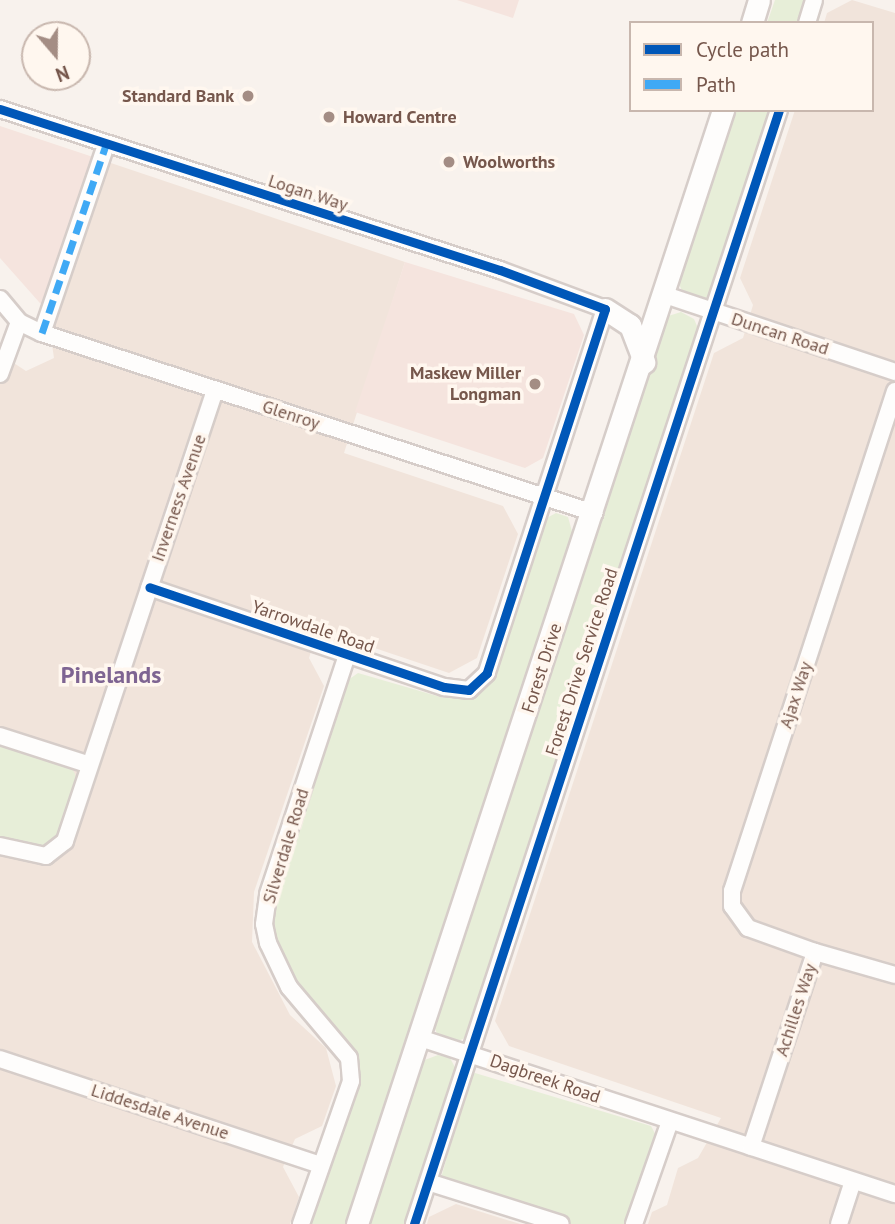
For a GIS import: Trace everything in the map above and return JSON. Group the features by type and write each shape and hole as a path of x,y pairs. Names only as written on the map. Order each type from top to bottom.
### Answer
{"main road":[{"path":"753,21 759,0"},
{"name":"Forest Drive","path":"357,1224 594,513 722,112"},
{"path":"605,309 630,325 643,362"}],"street":[{"path":"808,21 814,0"},
{"name":"Logan Way","path":"0,109 76,136 500,270 605,309"},
{"name":"Forest Drive Service Road","path":"414,1224 778,112"},
{"path":"42,333 106,145"},
{"name":"Duncan Road","path":"665,295 895,372"},
{"name":"Glenroy","path":"0,299 19,322 42,333 594,513"},
{"path":"545,498 605,309"},
{"path":"0,374 19,322"},
{"name":"Inverness Avenue","path":"0,846 33,856 57,851 65,841 87,764 215,390"},
{"name":"Ajax Way","path":"816,952 748,928 732,906 732,891 895,391"},
{"name":"Yarrowdale Road","path":"149,587 457,691 469,690 487,673 545,498"},
{"name":"Silverdale Road","path":"320,1165 351,1081 349,1058 289,987 268,943 264,923 268,894 347,655"},
{"path":"0,736 87,764"},
{"name":"Achilles Way","path":"751,1147 816,952 895,975"},
{"name":"Dagbreek Road","path":"420,1038 895,1194"},
{"name":"Liddesdale Avenue","path":"0,1059 320,1165"},
{"path":"634,1224 670,1121"},
{"path":"301,1224 320,1165"},
{"path":"839,1224 853,1181"},
{"path":"428,1182 561,1224"}],"shaded area":[{"path":"457,0 519,0 513,18"},
{"path":"852,0 895,13 895,1224 648,1224 652,1212 667,1205 678,1168 698,1158 721,1118 509,1046 495,1021 714,353 743,338 753,305 740,278 794,112 874,112 874,21 825,21 827,13"},
{"path":"0,126 99,159 47,311 0,258"},
{"path":"99,159 405,262 344,453 503,506 518,534 477,658 449,673 318,629 309,658 324,686 254,892 252,942 290,1015 326,1048 336,1086 322,1126 295,1139 283,1167 299,1197 290,1224 0,1224 0,354 26,371 54,358 47,311"},
{"path":"405,262 574,314 584,335 543,458 525,468 355,412"},
{"path":"456,1204 520,1224 427,1224 429,1217"}],"green space":[{"path":"775,0 824,0 819,21 768,21"},
{"path":"736,112 770,112 711,297 704,302 682,291 678,281"},
{"path":"681,312 694,319 700,333 467,1037 454,1043 439,1038 432,1022 665,317"},
{"path":"556,513 568,517 573,535 345,1224 308,1224 354,1085 325,1025 272,951 270,909 341,685 358,673 444,698 477,690 543,520"},
{"path":"0,743 70,765 75,774 77,784 56,844 46,849 0,841"},
{"path":"438,1055 450,1058 457,1071 406,1224 367,1224 422,1061"},
{"path":"475,1073 651,1126 658,1139 628,1224 571,1224 439,1185 470,1075"}],"marked path":[{"path":"42,333 106,145"}],"cycle path":[{"path":"0,109 500,270 605,309 487,673 469,690 444,687 149,587"},
{"path":"414,1224 778,112"}],"place":[{"name":"Standard Bank","path":"248,96"},
{"name":"Howard Centre","path":"329,117"},
{"name":"Woolworths","path":"449,162"},
{"name":"Maskew Miller Longman","path":"535,384"}],"district":[{"name":"Pinelands","path":"111,675"}]}
